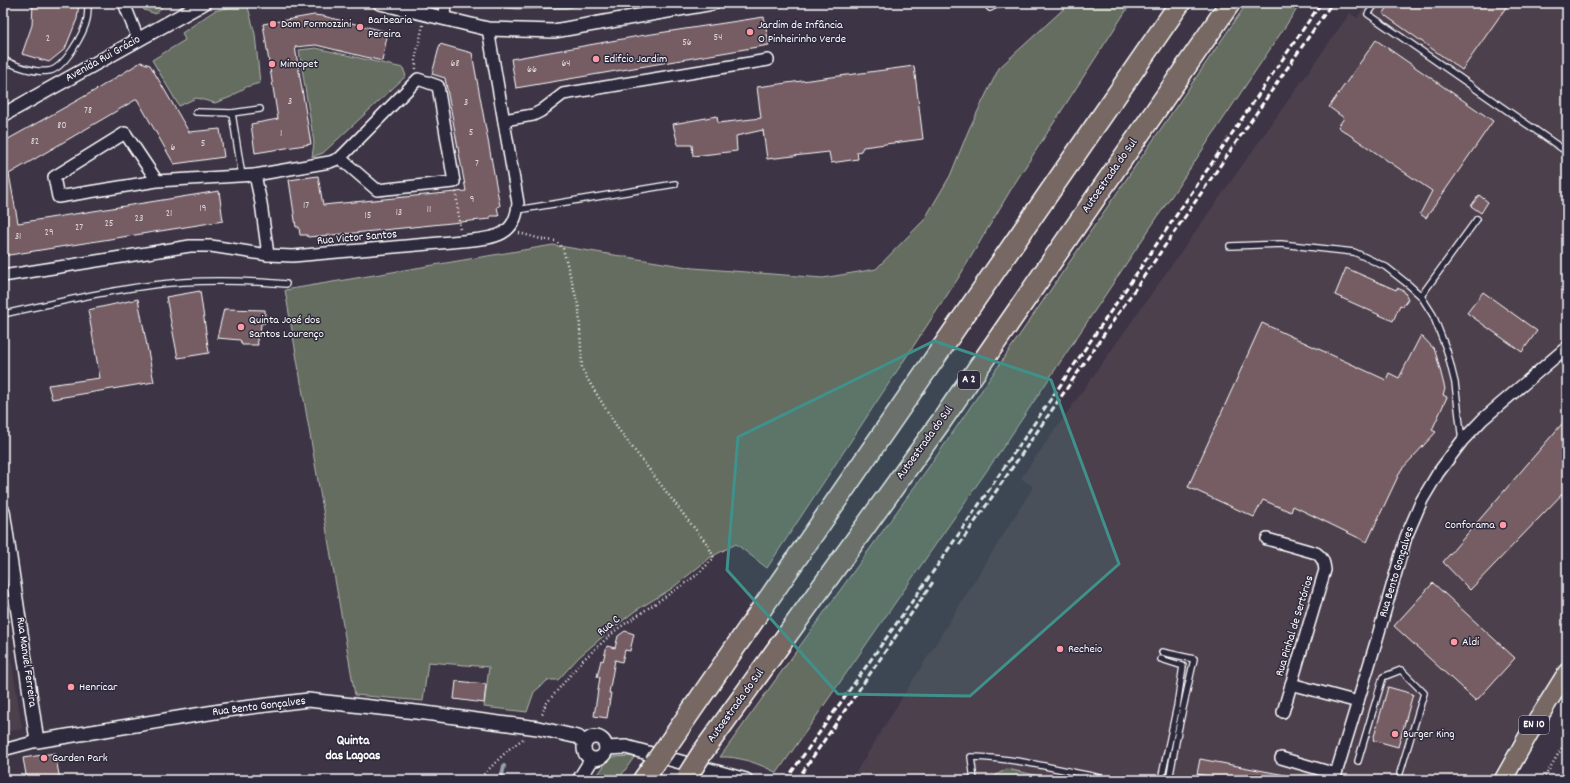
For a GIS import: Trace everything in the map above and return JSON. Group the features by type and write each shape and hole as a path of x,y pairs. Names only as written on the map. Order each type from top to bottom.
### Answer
{"highway":[{"path":"643,780 1180,3"},
{"name":"Autoestrada do Sul","path":"686,777 940,423 1230,3"}],"main road":[{"name":"EN 10","path":"1504,780 1534,725 1567,672"}],"street":[{"path":"124,3 138,39"},
{"name":"Avenida Rui Grácio","path":"3,115 204,3"},
{"path":"380,3 420,10 444,18 488,29 554,31 713,3"},
{"path":"444,18 445,3"},
{"path":"488,29 516,189 517,210 514,220 507,230"},
{"path":"504,120 533,115 541,111 563,94 768,60"},
{"path":"157,181 125,133 54,177 58,197 157,181 255,176 330,162 340,158 418,79 438,86 454,182 377,190 340,158"},
{"path":"255,176 261,203 268,255"},
{"name":"Rua Victor Santos","path":"3,276 190,246 211,246 268,255 306,256 494,238 507,230"},
{"name":"Rua Bento Gonçalves","path":"1335,777 1406,537 1422,500 1438,473 1462,441 1483,419 1567,347"},
{"name":"Rua Manuel Ferreira","path":"3,511 7,560 37,741"},
{"name":"Rua Pinhal de Sertórios","path":"1268,539 1316,553 1324,562 1325,570 1283,712"},
{"path":"1291,684 1358,702"},
{"name":"Rua Bento Gonçalves","path":"3,750 37,741 227,710 308,700 425,713 538,728 578,737 585,743"},
{"path":"598,737 604,741 606,748 602,757 592,759 585,752 585,743 590,738 598,737"},
{"path":"606,748 626,748 746,780"},
{"path":"1281,758 1335,777"},
{"path":"579,780 592,759"}],"lane":[{"path":"3,60 36,71 50,71 62,63 73,50 87,19 88,3"},
{"path":"986,3 990,8 1000,3"},
{"path":"1376,3 1368,14 1567,152"},
{"path":"196,112 232,112 260,109"},
{"path":"232,112 242,176"},
{"path":"517,210 675,184"},
{"path":"1421,296 1477,219"},
{"path":"1230,246 1281,244 1354,252 1386,267 1421,296 1433,315 1447,351 1455,383 1462,441"},
{"path":"3,314 78,298 182,282 247,281 286,284"},
{"path":"1162,652 1194,659 1169,780"},
{"path":"1161,659 1183,666 1177,706 1161,780"},
{"path":"1358,761 1383,677 1401,670 1424,693 1400,773"},
{"path":"974,780 971,758 998,758 1052,767 1109,780"}],"path":[{"path":"418,79 415,61 420,10"},
{"path":"454,182 462,241"},
{"name":"Rua C","path":"507,230 545,240 556,241 563,249 579,308 582,369 619,430 708,545 714,558 697,575 616,630 584,660 545,705 538,728"},
{"path":"478,780 509,749 538,728"},
{"path":"1543,780 1567,739"}],"highlighted area":[{"path":"934,341 1051,380 1119,564 970,696 838,694 727,570 738,437"}],"shaded area":[{"path":"1367,3 1567,3 1567,655 1523,722 1490,780 851,780 1033,487 1021,478 1350,13 1357,18"},
{"path":"3,606 22,729 3,732"}],"green space":[{"path":"141,3 165,3 156,14 144,10"},
{"path":"247,3 255,34 260,83 246,87 231,97 215,103 196,98 179,106 152,60 185,40 182,33 214,11"},
{"path":"458,3 591,3 567,8 517,9"},
{"path":"1070,3 1131,3 1013,186 959,277 767,568 736,544 711,557 671,589 635,611 607,633 579,657 558,680 548,680 534,692 527,712 484,707 489,667 428,662 423,701 355,695 285,290 553,245 694,268 823,278 876,269 924,220 950,176 969,129 999,68"},
{"path":"1247,3 1301,3 1006,443 777,773 749,761 720,757 936,457"},
{"path":"316,48 403,68 406,76 323,153 312,157 314,143 299,50"},
{"path":"635,756 618,780 594,780 610,757"},
{"path":"1007,769 1058,780 994,780 996,775"}],"building":[{"path":"33,3 79,3 77,19 65,49 49,62 22,54 32,25"},
{"path":"1391,3 1509,3 1462,70 1383,14"},
{"path":"314,15 388,32 382,61 316,45 295,47 311,144 255,153 251,124 278,119 263,24"},
{"path":"764,17 769,45 516,88 511,59 639,36"},
{"path":"1376,40 1493,121 1426,218 1420,214 1432,191 1338,127 1344,118 1329,107"},
{"path":"440,44 472,53 500,206 497,207 499,216 490,216 490,219 354,233 308,237 307,235 300,235 299,227 296,227 289,180 318,176 323,205 466,191 445,78 432,74"},
{"path":"141,62 150,65 189,132 220,129 224,157 174,164 137,99 9,174 18,223 219,191 223,221 3,256 3,142 94,91"},
{"path":"914,66 923,139 863,147 861,151 857,152 858,159 831,163 829,152 767,159 763,130 736,136 737,151 693,156 692,145 678,145 673,124 717,116 718,123 761,118 757,87"},
{"path":"1479,195 1488,202 1481,213 1471,206"},
{"path":"1346,268 1396,290 1397,288 1404,291 1408,299 1403,306 1400,305 1393,321 1335,295"},
{"path":"200,291 209,353 178,358 166,297"},
{"path":"1483,292 1537,331 1522,352 1467,313"},
{"path":"138,299 154,382 52,399 48,385 100,378 88,310"},
{"name":"Quinta José dos Santos Lourenço","path":"224,309 265,310 265,323 261,324 260,334 256,332 258,345 242,345 240,340 217,338"},
{"path":"1262,323 1386,380 1389,373 1399,378 1421,335 1435,350 1445,389 1443,395 1447,397 1432,430 1436,432 1401,470 1367,542 1293,506 1291,512 1263,500 1254,517 1188,487"},
{"name":"Conforama","path":"1567,418 1567,489 1470,590 1443,562"},
{"name":"Aldi","path":"1433,583 1515,658 1476,701 1394,626"},
{"path":"625,631 634,634 630,651 625,650 622,662 615,660 609,693 611,693 607,718 594,716 600,677 597,677 601,660 603,661 607,646 615,648 618,636"},
{"path":"456,681 486,684 484,703 454,699"},
{"path":"1388,687 1413,694 1398,747 1373,740"},
{"path":"55,753 60,780 27,780 23,758"},
{"path":"1200,759 1285,775 1284,780 1230,780 1197,774"}],"waterway":[{"path":"501,780 504,766"}],"railway":[{"path":"786,780 937,566 1321,3"},
{"path":"959,545 1332,3"},
{"path":"797,780 933,582"}],"place":[{"name":"Dom Formozzini","path":"273,24"},
{"name":"Barbearia Pereira","path":"360,27"},
{"name":"Jardim de Infância O Pinheirinho Verde","path":"750,32"},
{"name":"Edifcio Jardim","path":"596,59"},
{"name":"Mimopet","path":"272,64"},
{"name":"Quinta José dos Santos Lourenço","path":"241,327"},
{"name":"Conforama","path":"1503,525"},
{"name":"Aldi","path":"1454,642"},
{"name":"Recheio","path":"1060,649"},
{"name":"Henricar","path":"71,687"},
{"name":"Burger King","path":"1395,734"},
{"name":"Garden Park","path":"44,758"}],"district":[{"name":"Quinta das Lagoas","path":"353,748"}]}
